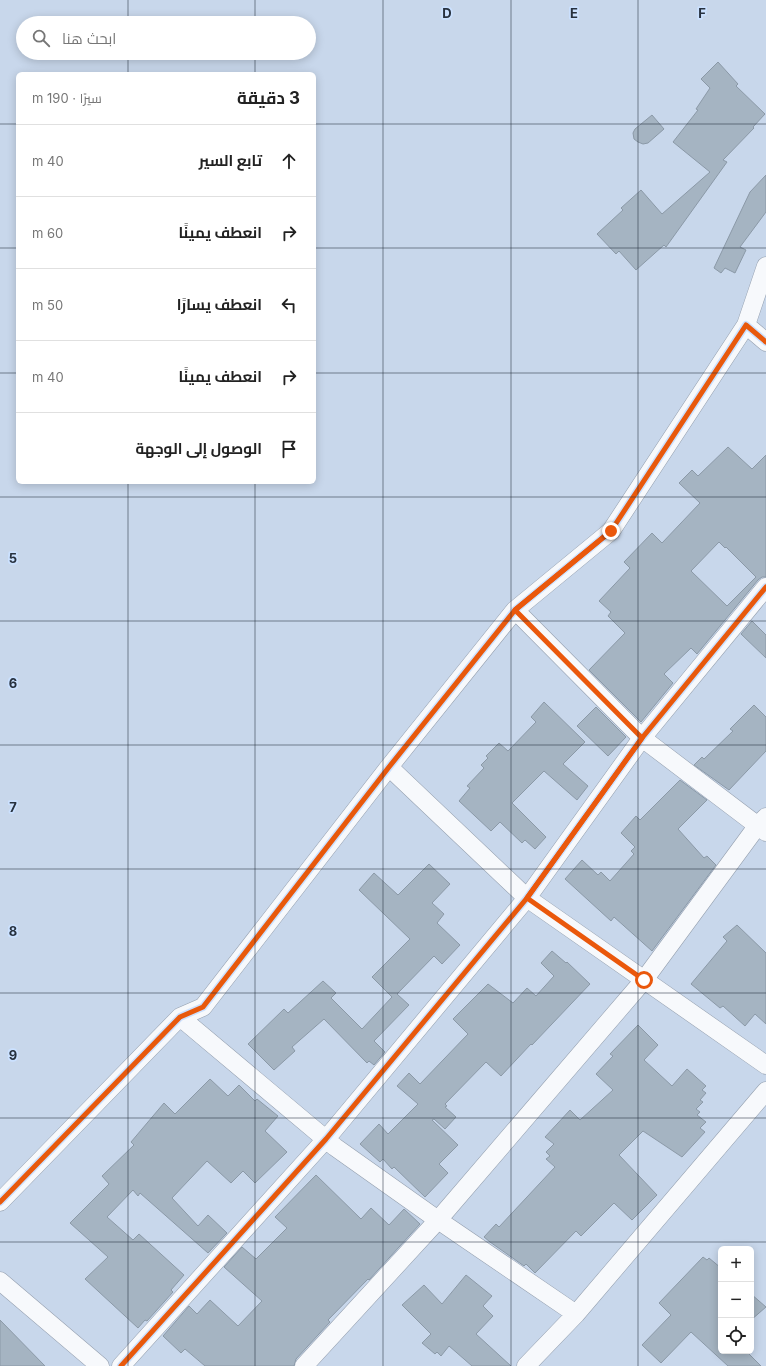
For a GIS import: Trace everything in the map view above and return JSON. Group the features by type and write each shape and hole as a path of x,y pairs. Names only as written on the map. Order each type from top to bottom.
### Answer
{"street":[{"path":"0,1202 180,1017 203,1007 389,767 515,610 611,531 746,325 766,266"},
{"path":"746,325 766,342"},
{"path":"121,1366 326,1139 527,898 642,738 766,587"},
{"path":"304,1366 438,1220 644,980 763,825 642,738 515,610"},
{"path":"389,767 527,898 766,1065"},
{"path":"180,1017 326,1139 438,1220 576,1314"},
{"path":"526,1366 576,1314 766,1091"},
{"path":"0,1281 100,1366"}],"building":[{"path":"718,62 738,84 736,86 765,114 753,127 754,128 723,160 727,162 666,247 664,245 636,270 619,251 616,254 597,234 623,210 621,208 641,190 662,214 710,172 673,142 698,110 696,109 710,88 701,79"},
{"path":"652,115 664,129 648,143 643,144 638,142 634,139 633,133 635,129"},
{"path":"766,175 766,212 740,247 746,250 735,273 725,268 721,273 714,268 750,192"},
{"path":"728,447 752,469 766,455 766,577 762,577 758,580 697,654 691,648 664,674 673,683 641,722 589,670 625,633 608,616 611,612 599,601 630,568 624,562 652,533 662,543 700,503 679,483 692,470 698,476","holes":["719,542 725,548 726,547 756,577 727,606 691,571"]},
{"path":"752,621 766,635 766,658 741,634"},
{"path":"544,702 585,742 563,764 588,786 577,800 544,771 512,803 546,837 535,849 525,840 522,843 500,822 491,831 459,801 470,788 467,786 484,768 481,765 488,758 486,756 499,743 508,751 536,722 531,717"},
{"path":"754,705 766,717 766,751 729,790 694,765 702,757 704,759 733,731 730,729"},
{"path":"596,707 626,737 608,756 577,726"},
{"path":"680,780 707,800 678,829 704,858 707,856 716,865 652,951 614,917 611,921 565,879 582,860 598,875 601,872 610,881 634,854 631,851 635,847 621,833 636,816 640,820"},
{"path":"429,864 450,884 432,903 444,914 437,923 460,945 442,964 434,956 397,994 409,1005 374,1041 385,1052 374,1065 369,1061 367,1063 324,1019 292,1047 295,1051 274,1070 248,1044 284,1009 288,1013 323,981 336,993 331,998 362,1029 392,997 372,977 410,939 359,890 374,873 398,895"},
{"path":"737,925 766,953 766,1024 755,1014 745,1026 723,1006 720,1008 691,984 727,941 723,937"},
{"path":"552,951 566,963 567,962 590,984 501,1076 486,1062 445,1104 447,1106 445,1107 456,1117 445,1129 434,1119 432,1120 458,1145 439,1164 448,1173 425,1197 394,1167 392,1169 383,1159 380,1162 360,1144 379,1124 388,1134 418,1104 397,1086 409,1073 420,1084 468,1034 453,1019 488,984 513,1003 527,988 536,996 554,976 541,963"},
{"path":"638,1025 658,1045 644,1060 672,1086 687,1069 706,1086 702,1090 706,1093 700,1100 703,1102 696,1109 700,1112 697,1115 706,1122 700,1128 705,1132 682,1157 643,1131 619,1155 657,1195 632,1220 614,1203 581,1236 576,1231 535,1273 526,1264 524,1266 484,1237 496,1224 499,1227 555,1167 546,1159 550,1156 546,1152 554,1144 545,1137 570,1110 580,1120 613,1090 596,1074 613,1056 610,1054"},
{"path":"210,1079 228,1096 239,1085 255,1101 257,1099 278,1116 265,1131 287,1152 255,1183 243,1171 231,1183 207,1161 172,1198 198,1226 208,1215 227,1233 208,1253 140,1193 138,1196 133,1190 107,1217 133,1240 139,1234 184,1275 171,1290 173,1292 147,1321 145,1320 138,1328 85,1279 108,1257 70,1223 109,1184 102,1176 134,1145 131,1142 164,1103 175,1114"},
{"path":"316,1175 361,1219 371,1208 389,1225 404,1209 420,1224 369,1280 368,1279 328,1320 330,1322 296,1359 294,1366 205,1366 185,1349 181,1353 163,1336 189,1306 197,1314 210,1300 238,1326 262,1301 224,1267 242,1247 256,1259 287,1228 275,1217"},
{"path":"703,1257 707,1260 709,1258 718,1266 718,1354 749,1354 761,1366 728,1366 691,1332 661,1363 642,1345 671,1315 659,1303"},
{"path":"466,1275 492,1296 483,1306 493,1316 476,1334 511,1366 472,1366 449,1346 441,1356 437,1352 435,1354 422,1343 431,1334 402,1305 424,1285 442,1304"},
{"path":"754,1297 766,1307 754,1317"},
{"path":"0,1320 45,1366 0,1366"}],"cycle path":[{"path":"0,1202 180,1017 203,1007 389,767 515,610 611,531 746,325 766,342"},
{"path":"121,1366 326,1139 527,898 642,738 766,587"}],"route":[{"path":"611,531 515,610 642,738 527,898 644,980"}]}
